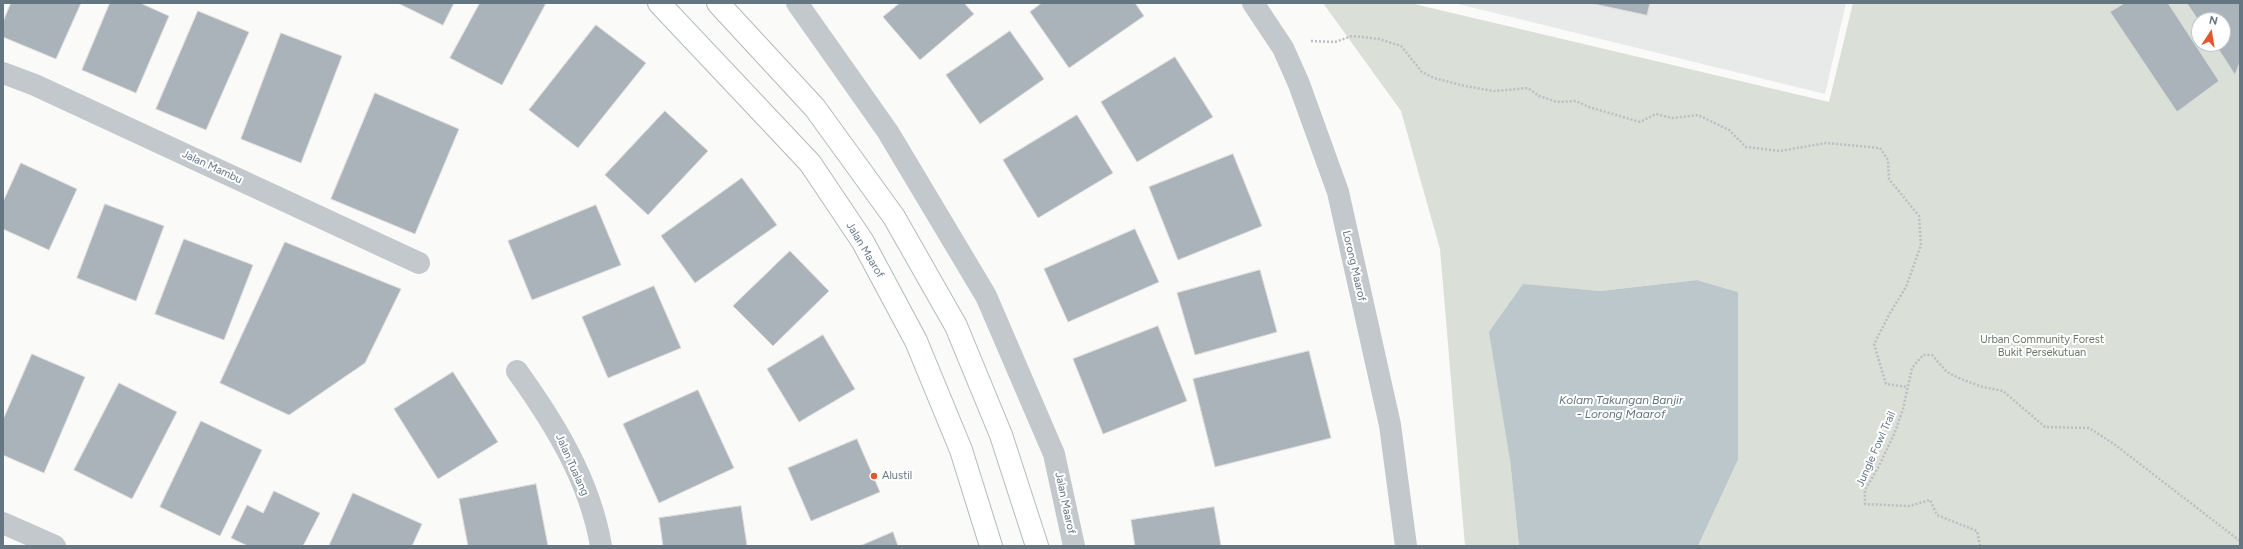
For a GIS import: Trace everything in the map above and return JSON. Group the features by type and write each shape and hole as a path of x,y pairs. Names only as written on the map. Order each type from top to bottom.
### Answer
{"main road":[{"name":"Jalan Maarof","path":"659,3 810,163 863,242 916,341 961,450 991,546"},
{"path":"718,3 814,108 894,217 956,326 1001,435 1037,546"}],"street":[{"name":"Jalan Maarof","path":"797,3 888,132 986,296 1054,454 1074,546"},
{"name":"Lorong Maarof","path":"1253,3 1283,48 1299,84 1338,192 1390,425 1406,546"},
{"name":"Jalan Mambu","path":"3,73 35,85 419,263"},
{"name":"Jalan Tualang","path":"517,371 545,410 569,452 587,496 601,546"},
{"path":"3,524 55,546"}],"path":[{"path":"1283,48 1309,41 1335,42 1352,36 1379,39 1401,46 1422,72 1465,86 1476,86 1494,91 1528,88 1545,98 1557,102 1576,101 1589,107 1640,122 1656,114 1672,118 1698,115 1729,130 1746,147 1780,151 1826,143 1880,148 1888,160 1889,179 1919,216 1921,245 1906,287 1890,313 1874,344 1886,384 1908,387"},
{"name":"Jungle Fowl Trail","path":"1980,546 1977,531 1937,515 1930,500 1909,506 1865,504 1865,490 1879,466 1895,432 1912,368 1923,356 1932,355 1947,372 1961,379 1983,387 2003,391 2045,427 2089,428 2114,444 2240,541"}],"shaded area":[{"path":"1454,3 1846,3 1825,94"}],"green space":[{"name":"Urban Community Forest Bukit Persekutuan","path":"1323,3 1410,3 1829,102 1853,3 2240,3 2240,546 1698,546 1738,460 1738,292 1697,280 1600,291 1522,285 1510,460 1519,546 1465,546 1440,249 1401,111"}],"water":[{"name":"Kolam Takungan Banjir - Lorong Maarof","path":"1697,280 1738,292 1738,460 1698,546 1519,546 1510,460 1489,332 1523,284 1600,291"}],"building":[{"path":"11,3 81,3 56,59 3,37 3,22"},
{"path":"110,3 140,3 169,16 136,93 82,70"},
{"path":"398,3 454,3 443,25"},
{"path":"480,3 546,3 502,85 450,58"},
{"path":"900,3 964,3 974,14 920,60 883,17"},
{"path":"1042,3 1135,3 1144,16 1069,68 1030,12"},
{"path":"1590,3 1650,3 1647,15"},
{"path":"2125,3 2168,3 2191,38 2191,52 2200,52 2219,81 2177,112 2110,12"},
{"path":"2187,3 2240,3 2240,62 2235,75 2220,52 2231,52 2231,12 2193,12"},
{"path":"198,11 249,32 206,130 156,109"},
{"path":"596,25 646,63 578,148 529,110"},
{"path":"1010,31 1044,79 980,124 946,75"},
{"path":"281,33 342,56 301,163 241,139"},
{"path":"1175,57 1213,117 1137,162 1101,102"},
{"path":"375,93 459,129 415,234 331,199"},
{"path":"665,111 708,151 648,215 605,175"},
{"path":"1077,115 1113,173 1038,218 1003,160"},
{"path":"1233,154 1262,226 1178,260 1149,187"},
{"path":"21,163 77,189 49,250 3,229 3,202"},
{"path":"742,178 777,225 695,283 661,236"},
{"path":"105,204 164,226 136,301 77,278"},
{"path":"596,205 621,265 532,300 508,241"},
{"path":"1135,229 1159,282 1068,322 1044,269"},
{"path":"184,239 253,265 224,340 155,314"},
{"path":"285,242 401,289 365,363 289,415 220,383"},
{"path":"790,251 829,291 773,346 733,306"},
{"path":"1260,270 1277,332 1195,355 1177,293"},
{"path":"654,286 681,348 608,378 582,317"},
{"path":"1158,326 1187,401 1103,434 1073,359"},
{"path":"823,335 855,389 799,422 767,369"},
{"path":"1309,351 1331,438 1215,467 1193,379"},
{"path":"32,354 85,377 44,473 3,455 3,420"},
{"path":"453,372 498,442 438,479 394,409"},
{"path":"119,383 177,412 132,499 74,470"},
{"path":"698,390 734,468 659,503 623,424"},
{"path":"201,421 262,450 220,536 160,507"},
{"path":"857,439 880,492 811,521 788,468"},
{"path":"536,484 548,546 468,546 459,499"},
{"path":"274,491 320,513 303,546 248,546 231,538 247,505 263,513"},
{"path":"353,493 422,524 412,546 329,546"},
{"path":"741,506 747,546 663,546 659,518"},
{"path":"1214,507 1221,546 1135,546 1131,520"},
{"path":"893,532 898,546 860,546"}],"place":[{"name":"Alustil","path":"874,476"}]}
